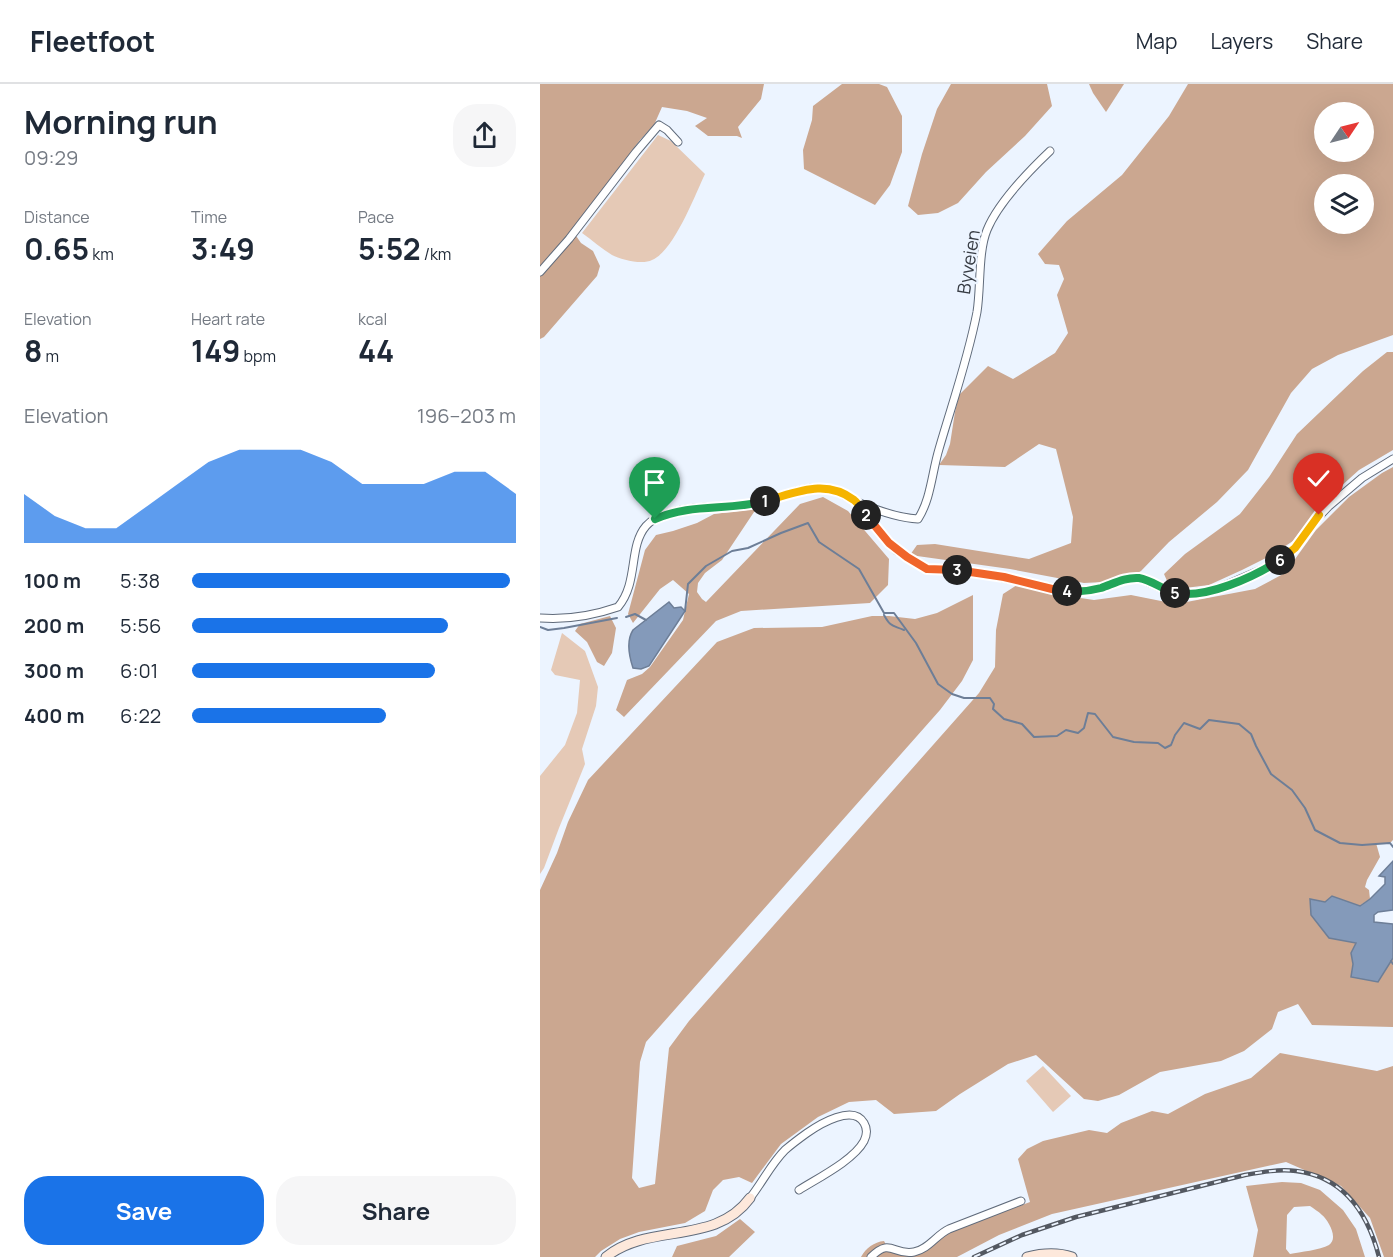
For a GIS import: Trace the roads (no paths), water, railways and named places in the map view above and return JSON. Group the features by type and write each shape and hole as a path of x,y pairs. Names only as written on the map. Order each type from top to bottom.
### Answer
{"street":[{"path":"540,272 658,125 667,130 678,142"},
{"name":"Byveien","path":"855,501 893,515 918,519 923,511 977,311 987,231 1003,204 1050,151"},
{"path":"540,618 583,617 618,608 629,587 637,542 646,526 663,516 696,508 753,504 800,491 821,488 837,491 855,501 897,551 927,569 951,569 1004,577 1059,591 1100,588 1128,579 1141,579 1163,589 1183,594 1208,591 1274,564 1295,548 1312,524 1329,506 1362,478 1393,459"},
{"path":"606,1257 615,1250 637,1241 713,1226 736,1213 750,1198 785,1150 807,1132 842,1115 852,1114 859,1117 866,1128 865,1140 852,1157 799,1190"},
{"path":"871,1257 885,1247 902,1252 920,1251 949,1229 1021,1201"},
{"path":"1027,1257 1050,1253 1072,1257"}],"water":[{"path":"669,602 674,608 681,607 685,611 649,666 641,669 633,668 629,644 633,630"},
{"path":"1393,861 1393,910 1378,912 1374,915 1374,922 1393,924 1393,958 1378,982 1351,977 1353,964 1351,953 1356,943 1329,938 1311,915 1310,899 1325,902 1332,896 1360,906 1385,884 1385,877 1379,876"}],"waterway":[{"path":"685,611 688,584 706,566 732,551 748,548 808,523 819,542 859,569 884,613 894,613 916,643 938,684 952,694 964,698 990,698 994,704 993,709 1004,719 1022,724 1034,737 1057,736 1066,730 1078,733 1084,728 1088,713 1095,714 1113,737 1134,742 1158,743 1165,748 1171,745 1184,723 1200,729 1209,720 1239,724 1251,734 1271,774 1292,790 1305,808 1315,830 1340,843 1362,845 1390,843 1393,847"},
{"path":"626,617 635,614 646,620"},
{"path":"884,615 891,624 904,630"},
{"path":"540,627 548,630 617,618"}],"railway":[{"path":"974,1257 1022,1235 1076,1217 1245,1175 1283,1170 1313,1175 1328,1181 1340,1190 1361,1212 1379,1257"}]}
